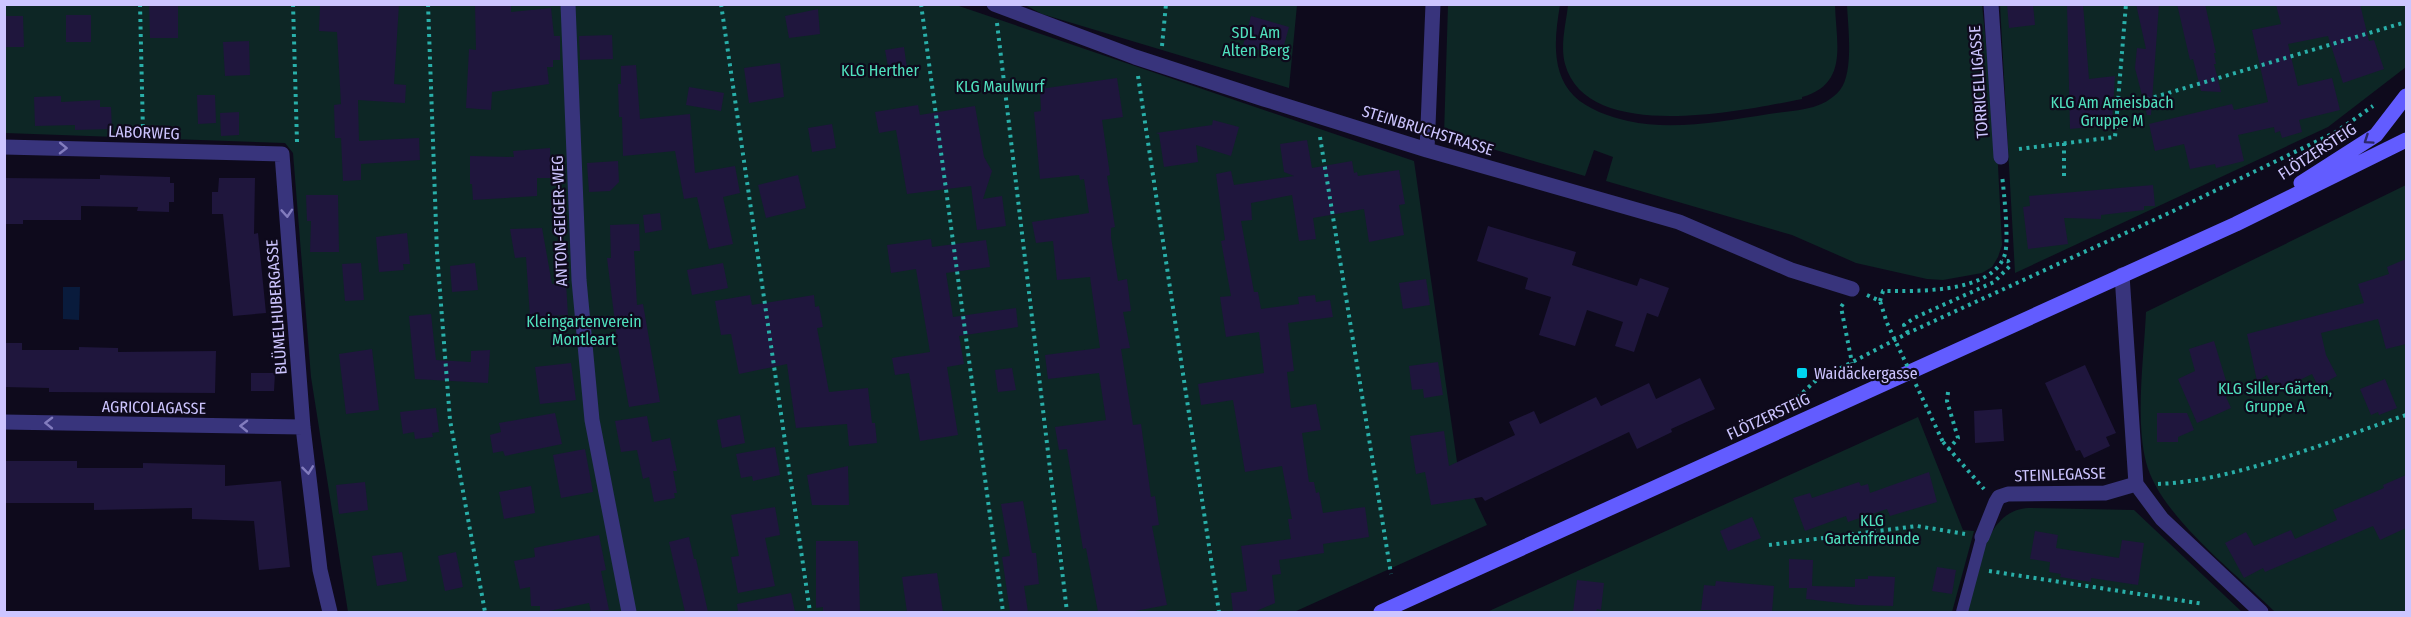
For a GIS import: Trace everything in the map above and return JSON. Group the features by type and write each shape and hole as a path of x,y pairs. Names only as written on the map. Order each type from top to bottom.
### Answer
{"main road":[{"name":"FLÖTZERSTEIG","path":"2236,224 2376,135 2406,96"},
{"name":"FLÖTZERSTEIG","path":"1381,612 2236,224 2406,140"}],"street":[{"name":"ANTON-GEIGER-WEG","path":"568,4 579,280 592,420 629,612"},
{"path":"1427,150 1433,4"},
{"name":"TORRICELLIGASSE","path":"1991,4 2001,154"},
{"name":"STEINBRUCHSTRASSE","path":"998,6 1136,57 1427,150 1679,222 1791,270 1852,289"},
{"name":"LABORWEG","path":"4,147 282,154"},
{"name":"BLÜMELHUBERGASSE","path":"282,154 303,427 320,570 330,612"},
{"path":"2122,275 2136,484 2162,519 2262,612"},
{"name":"AGRICOLAGASSE","path":"4,422 303,427"},
{"name":"STEINLEGASSE","path":"1996,502 1999,497 2019,492 2105,493 2136,484"},
{"path":"1982,537 1996,502"}],"lane":[{"path":"1962,612 1982,537"}],"path":[{"path":"140,4 143,150"},
{"path":"282,154 297,144 293,4"},
{"path":"428,4 437,253 450,420 485,612"},
{"path":"721,4 810,612"},
{"path":"921,4 1003,612"},
{"path":"1160,65 1166,4"},
{"path":"1996,502 1943,442 1887,323 1880,301 1884,291 1932,290 1981,279 1993,272 2005,252 2005,200 2001,154 2115,137 2126,4"},
{"path":"998,6 996,18 1067,612"},
{"path":"2118,108 2406,22"},
{"path":"1136,57 1219,612"},
{"path":"1790,406 1814,382 1908,333 2169,213 2325,138 2373,105 2394,110"},
{"path":"1317,115 1391,574"},
{"path":"2064,143 2064,179"},
{"path":"1908,333 1904,325 1914,318 1994,282 2010,266 2008,261 2001,261"},
{"path":"1852,289 1880,301"},
{"path":"1842,307 1852,363"},
{"path":"1948,392 1947,401 1958,438 1948,450"},
{"path":"2136,484 2172,483 2242,470 2406,415"},
{"path":"1769,545 1917,526 1982,537"},
{"path":"1973,569 2204,604"}],"green space":[{"path":"4,5 956,5 1414,161 1457,462 1487,525 1294,612 348,612 311,377 293,153 285,143 5,133"},
{"name":"SDL Am Alten Berg","path":"1025,5 1297,5 1289,88 1042,14"},
{"path":"1448,5 1560,5 1556,41 1558,65 1566,86 1579,101 1599,112 1628,121 1681,125 1800,110 1818,106 1830,99 1840,90 1844,82 1849,61 1847,5 1982,5 1997,146 2002,245 1998,257 1992,267 1982,273 1943,280 1927,279 1856,263 1792,235 1606,181 1613,157 1594,150 1585,176 1444,135"},
{"path":"1568,5 1835,5 1836,60 1827,82 1817,91 1802,99 1708,114 1670,116 1635,114 1603,105 1579,89 1565,64 1564,57 1563,42"},
{"name":"KLG Am Ameisbach Gruppe M","path":"2000,5 2406,5 2406,67 2328,127 2015,273"},
{"name":"KLG Siller-Gärten, Gruppe A","path":"2406,185 2406,612 2275,612 2201,543 2166,502 2154,482 2146,462 2141,426 2146,312"},
{"name":"KLG Gartenfreunde","path":"1918,417 1963,530 1974,531 1952,612 1487,612"},
{"path":"2028,508 2134,510 2242,612 1966,612 1978,565 1991,533 2001,520 2013,512"}],"water":[{"path":"63,287 80,287 79,320 63,319"}],"building":[{"path":"149,4 178,4 178,38 150,38"},
{"path":"320,4 399,4 394,84 406,85 405,103 358,100 359,141 419,138 420,160 361,164 361,180 343,181 341,138 335,138 334,105 341,104 337,32 319,31"},
{"path":"475,4 511,4 511,12 551,8 554,36 560,36 560,60 553,60 553,67 547,67 549,84 492,92 491,110 466,108 469,49 476,50"},
{"path":"2007,4 2033,4 2035,25 2009,28"},
{"path":"2067,4 2083,4 2089,79 2115,76 2112,125 2070,129"},
{"path":"2136,4 2159,4 2151,115 2147,115 2135,68 2137,48 2146,49"},
{"path":"2177,4 2205,4 2216,53 2214,53 2216,64 2214,64 2221,92 2201,91 2193,59 2190,60"},
{"path":"2360,4 2369,41 2374,40 2384,69 2343,83 2328,36 2288,44 2298,86 2332,78 2340,110 2299,120 2302,132 2282,138 2280,131 2275,133 2274,127 2238,135 2244,161 2216,168 2215,164 2190,169 2184,144 2155,151 2149,124 2232,104 2234,110 2268,102 2252,30 2281,24 2276,5"},
{"path":"818,9 820,34 789,38 785,16"},
{"path":"66,15 91,15 91,42 66,42"},
{"path":"4,16 23,16 24,47 4,47"},
{"path":"1251,16 1289,27 1281,56 1243,45"},
{"path":"612,35 613,59 580,60 579,36"},
{"path":"249,41 250,75 225,76 223,42"},
{"path":"904,47 907,69 889,72 885,50"},
{"path":"780,63 784,97 749,103 744,68"},
{"path":"636,65 640,119 690,114 695,173 735,166 740,193 723,197 733,244 709,249 697,197 684,199 675,151 623,156 618,84 621,84 621,66"},
{"path":"1117,78 1123,117 1102,120 1115,227 1111,228 1111,237 1118,281 1127,279 1131,311 1123,312 1130,348 1121,349 1133,425 1141,424 1151,497 1155,496 1159,525 1152,526 1167,605 1130,612 1098,612 1086,548 1083,549 1067,449 1059,450 1055,427 1106,420 1099,373 1048,379 1045,355 1100,348 1090,277 1057,280 1053,241 1036,243 1032,222 1089,213 1084,179 1080,180 1079,175 1040,179 1034,112 1041,111 1040,89"},
{"path":"689,87 724,93 721,111 686,105"},
{"path":"197,95 215,95 216,123 198,124"},
{"path":"61,96 61,102 100,100 100,107 111,107 112,129 75,130 75,125 35,126 34,97"},
{"path":"918,105 920,115 975,106 984,157 992,171 983,199 1002,196 1006,226 977,230 971,186 907,194 896,130 879,133 875,112"},
{"path":"239,112 239,135 221,136 220,113"},
{"path":"1213,120 1239,127 1231,156 1196,145 1198,162 1164,167 1159,134 1156,133 1212,125"},
{"path":"832,124 836,148 812,152 808,128"},
{"path":"1307,140 1312,168 1352,161 1354,173 1357,172 1358,176 1399,170 1405,204 1399,205 1404,235 1369,242 1364,209 1313,218 1316,239 1299,241 1292,195 1251,203 1252,220 1241,221 1254,292 1258,292 1261,309 1299,304 1298,297 1315,295 1316,302 1330,300 1333,317 1288,323 1294,371 1287,372 1291,408 1316,404 1321,430 1302,433 1309,482 1314,482 1316,493 1319,492 1323,513 1365,507 1369,537 1323,544 1324,553 1279,560 1281,574 1272,575 1275,603 1254,612 1233,612 1231,593 1247,591 1241,546 1291,539 1288,519 1292,519 1282,466 1245,472 1233,400 1201,405 1198,384 1264,373 1259,332 1226,337 1220,297 1231,296 1221,241 1225,240 1216,174 1231,171 1234,185 1294,176 1284,172 1280,144"},
{"path":"550,148 551,178 537,178 537,196 473,200 472,184 470,184 470,156 514,157 513,151"},
{"path":"618,161 619,182 610,191 589,192 587,163"},
{"path":"100,175 170,177 170,183 174,183 174,202 169,202 169,212 137,211 138,207 81,206 81,220 23,220 23,224 4,224 4,178 100,179"},
{"path":"798,175 806,208 766,218 758,185"},
{"path":"219,178 255,178 254,234 258,233 266,313 233,316 223,214 212,214 212,192 218,192"},
{"path":"2153,185 2155,206 2144,206 2144,210 2101,215 2101,219 2064,218 2068,244 2028,249 2023,207 2030,206 2029,196"},
{"path":"306,195 338,195 339,252 310,252 311,221 307,221"},
{"path":"660,213 662,230 645,233 643,215"},
{"path":"639,224 640,251 634,251 637,305 643,304 660,402 629,407 618,347 607,258 611,258 610,225"},
{"path":"1488,226 1576,252 1572,265 1637,286 1640,278 1669,288 1658,317 1647,313 1634,352 1615,346 1623,322 1587,310 1575,346 1539,335 1551,297 1525,289 1528,278 1477,261"},
{"path":"542,228 552,284 566,283 568,315 530,317 526,257 515,258 510,229"},
{"path":"407,233 410,264 403,264 404,270 379,272 376,237"},
{"path":"931,239 932,247 986,240 990,267 946,273 953,317 1016,308 1018,327 959,336 964,364 947,367 958,435 920,441 909,373 895,375 892,358 930,352 916,269 891,273 887,245"},
{"path":"2406,259 2406,344 2386,349 2378,319 2321,333 2326,355 2337,376 2318,386 2312,374 2275,392 2267,375 2257,381 2247,334 2364,303 2358,284 2389,274 2387,267"},
{"path":"361,263 364,300 345,301 342,264"},
{"path":"475,263 478,290 452,292 450,266"},
{"path":"723,263 728,288 692,295 687,270"},
{"path":"1426,279 1430,305 1403,309 1399,283"},
{"path":"750,295 752,305 814,295 815,307 819,306 823,327 817,328 829,392 868,388 877,443 849,446 847,424 796,428 787,364 739,374 731,334 721,335 715,301"},
{"path":"431,314 436,360 471,362 471,351 490,350 488,383 415,379 409,316"},
{"path":"2214,341 2230,394 2226,397 2231,408 2197,423 2178,379 2195,371 2189,349"},
{"path":"4,343 22,343 22,350 79,350 79,347 118,348 118,352 216,351 215,393 49,392 49,388 4,387"},
{"path":"372,349 379,410 346,414 339,354"},
{"path":"1438,362 1443,395 1424,398 1423,389 1412,390 1409,366"},
{"path":"571,363 576,400 540,404 535,367"},
{"path":"2085,365 2116,433 2106,437 2110,446 2084,458 2080,450 2076,451 2045,383"},
{"path":"1012,368 1016,390 998,392 995,370"},
{"path":"251,373 275,373 274,391 251,391"},
{"path":"1700,378 1715,409 1671,429 1672,432 1637,449 1629,432 1485,501 1482,497 1431,505 1425,472 1416,474 1410,436 1444,431 1449,466 1515,435 1509,422 1534,411 1540,424 1596,397 1601,406 1649,383 1656,399"},
{"path":"2385,379 2397,408 2379,415 2378,412 2371,415 2360,389"},
{"path":"436,408 439,432 432,433 433,437 415,439 414,432 403,434 400,412"},
{"path":"2002,409 2004,441 1975,443 1974,411"},
{"path":"555,413 562,444 505,456 503,451 493,453 490,435 501,432 499,423"},
{"path":"2157,413 2187,413 2194,430 2178,437 2178,442 2157,442"},
{"path":"740,415 745,443 722,448 717,420"},
{"path":"647,416 652,442 670,438 677,471 673,471 677,493 674,493 675,498 654,502 649,477 643,479 637,450 621,452 615,421"},
{"path":"775,447 780,475 753,481 752,476 741,478 736,454"},
{"path":"585,449 593,492 561,498 553,455"},
{"path":"4,461 77,461 77,468 143,468 143,463 225,465 225,486 281,481 290,567 259,570 254,521 192,519 192,508 94,510 94,503 4,503"},
{"path":"848,466 849,505 812,505 807,475"},
{"path":"1929,472 1937,502 1890,516 1887,509 1848,522 1846,516 1805,531 1793,498 1810,493 1812,498 1859,482 1861,486 1868,484 1870,493"},
{"path":"2406,475 2406,528 2380,540 2373,526 2265,572 2263,568 2244,578 2225,543 2246,532 2254,546 2291,530 2295,539 2337,520 2333,510 2384,488 2383,485"},
{"path":"365,482 368,510 339,514 336,485"},
{"path":"531,486 535,513 504,519 499,492"},
{"path":"1023,501 1032,553 1036,553 1039,584 1024,586 1028,612 1010,612 1002,557 1010,556 1001,504"},
{"path":"775,507 780,535 765,538 775,586 738,593 731,557 739,556 731,515"},
{"path":"1752,517 1761,538 1728,551 1720,531"},
{"path":"2035,531 2058,535 2056,548 2119,558 2122,540 2144,543 2138,585 2091,578 2091,582 2060,577 2061,574 2049,572 2050,562 2030,559"},
{"path":"599,535 606,570 601,571 609,610 591,612 589,603 544,612 540,612 540,606 531,606 530,587 520,589 514,561 535,557 534,548"},
{"path":"689,537 708,612 685,612 669,542"},
{"path":"816,541 858,541 860,612 823,612 823,607 816,608"},
{"path":"402,552 407,581 377,586 372,556"},
{"path":"456,552 463,587 445,591 438,556"},
{"path":"1789,559 1813,560 1812,586 1855,587 1855,579 1868,579 1868,576 1895,577 1893,606 1858,605 1806,599 1807,588 1789,588"},
{"path":"1937,567 1956,570 1952,594 1932,591"},
{"path":"937,573 943,612 907,612 902,577"},
{"path":"1577,580 1604,583 1601,610 1573,612"},
{"path":"1716,581 1774,586 1772,612 1701,610 1704,585 1715,586"},
{"path":"791,593 795,612 738,612 737,604"}],"place":[{"name":"Waidäckergasse","path":"1802,373"}],"park label":[{"name":"KLG Herther","path":"880,70"},
{"name":"KLG Maulwurf","path":"1000,86"},
{"name":"Kleingartenverein Montleart","path":"584,330"}]}
